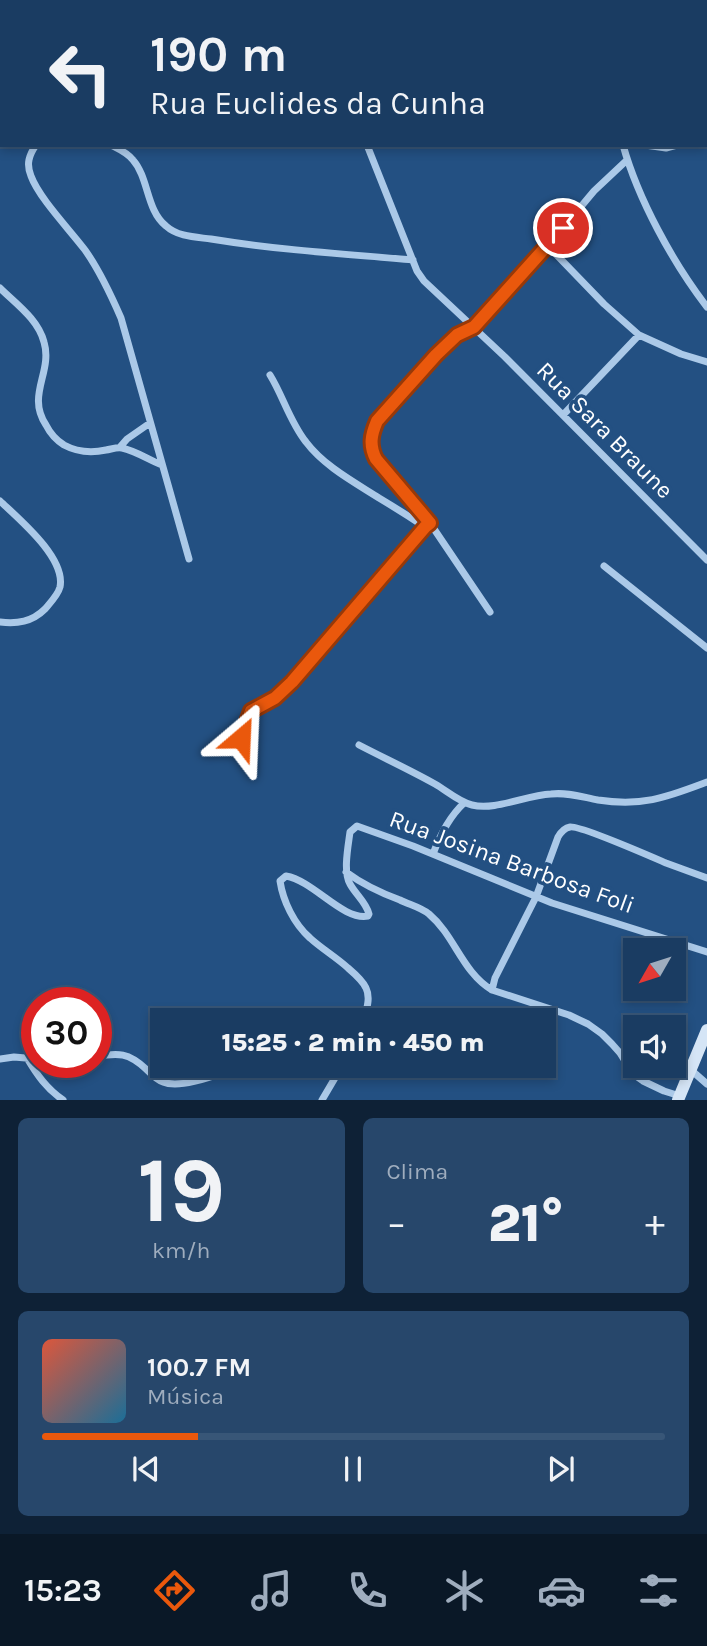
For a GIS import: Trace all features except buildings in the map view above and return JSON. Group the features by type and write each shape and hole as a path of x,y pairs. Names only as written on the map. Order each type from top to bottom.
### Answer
{"street":[{"path":"35,147 28,161 30,175 38,190 87,253 106,284 121,318 189,559"},
{"path":"115,147 134,161 160,221 180,235 251,245 413,260"},
{"name":"Rua Sara Braune","path":"368,147 417,271 424,281 474,327 707,560"},
{"path":"624,147 657,227 695,292 707,307"},
{"path":"490,612 428,525 376,459 370,443 372,433 383,413 436,355 457,335 474,327 594,191 627,160"},
{"path":"548,246 604,304 639,335 681,354 707,362"},
{"path":"0,288 34,321 44,340 47,352 37,402 50,433 65,445 87,452 103,451 120,447 150,423"},
{"path":"0,299 12,300"},
{"path":"563,415 639,335"},
{"path":"270,375 302,437 315,452 343,474 428,525"},
{"path":"120,447 162,465"},
{"path":"0,501 42,542 55,562 60,576 60,588 51,602 35,617 25,622 0,622"},
{"path":"241,738 251,711 275,698 292,682 428,525"},
{"path":"604,566 707,648"},
{"path":"359,745 474,806 552,793 628,803 654,801 707,782"},
{"path":"433,854 445,827 464,803"},
{"path":"492,990 499,970 536,897 562,831 572,826 707,877"},
{"name":"Rua Josina Barbosa Foli","path":"346,872 349,836 352,830 359,827 433,854 536,897 707,952"},
{"path":"346,872 360,882 426,912 442,928 482,984 588,1024 612,1044 633,1074 679,1098 707,1030"},
{"path":"346,872 349,883 368,909 367,917 345,911 308,884 290,876 284,876 281,884 290,911 300,928 346,966 366,987 366,1008"},
{"path":"112,1054 125,1054 150,1071"},
{"path":"0,1059 21,1058"},
{"path":"691,1070 707,1084"},
{"path":"40,1078 63,1100"},
{"path":"158,1078 163,1082 178,1084 205,1078"},
{"path":"322,1100 335,1078"}],"route":[{"path":"241,738 251,711 284,691 430,523 376,459 370,443 377,421 436,355 457,335 474,327 563,228"}]}
